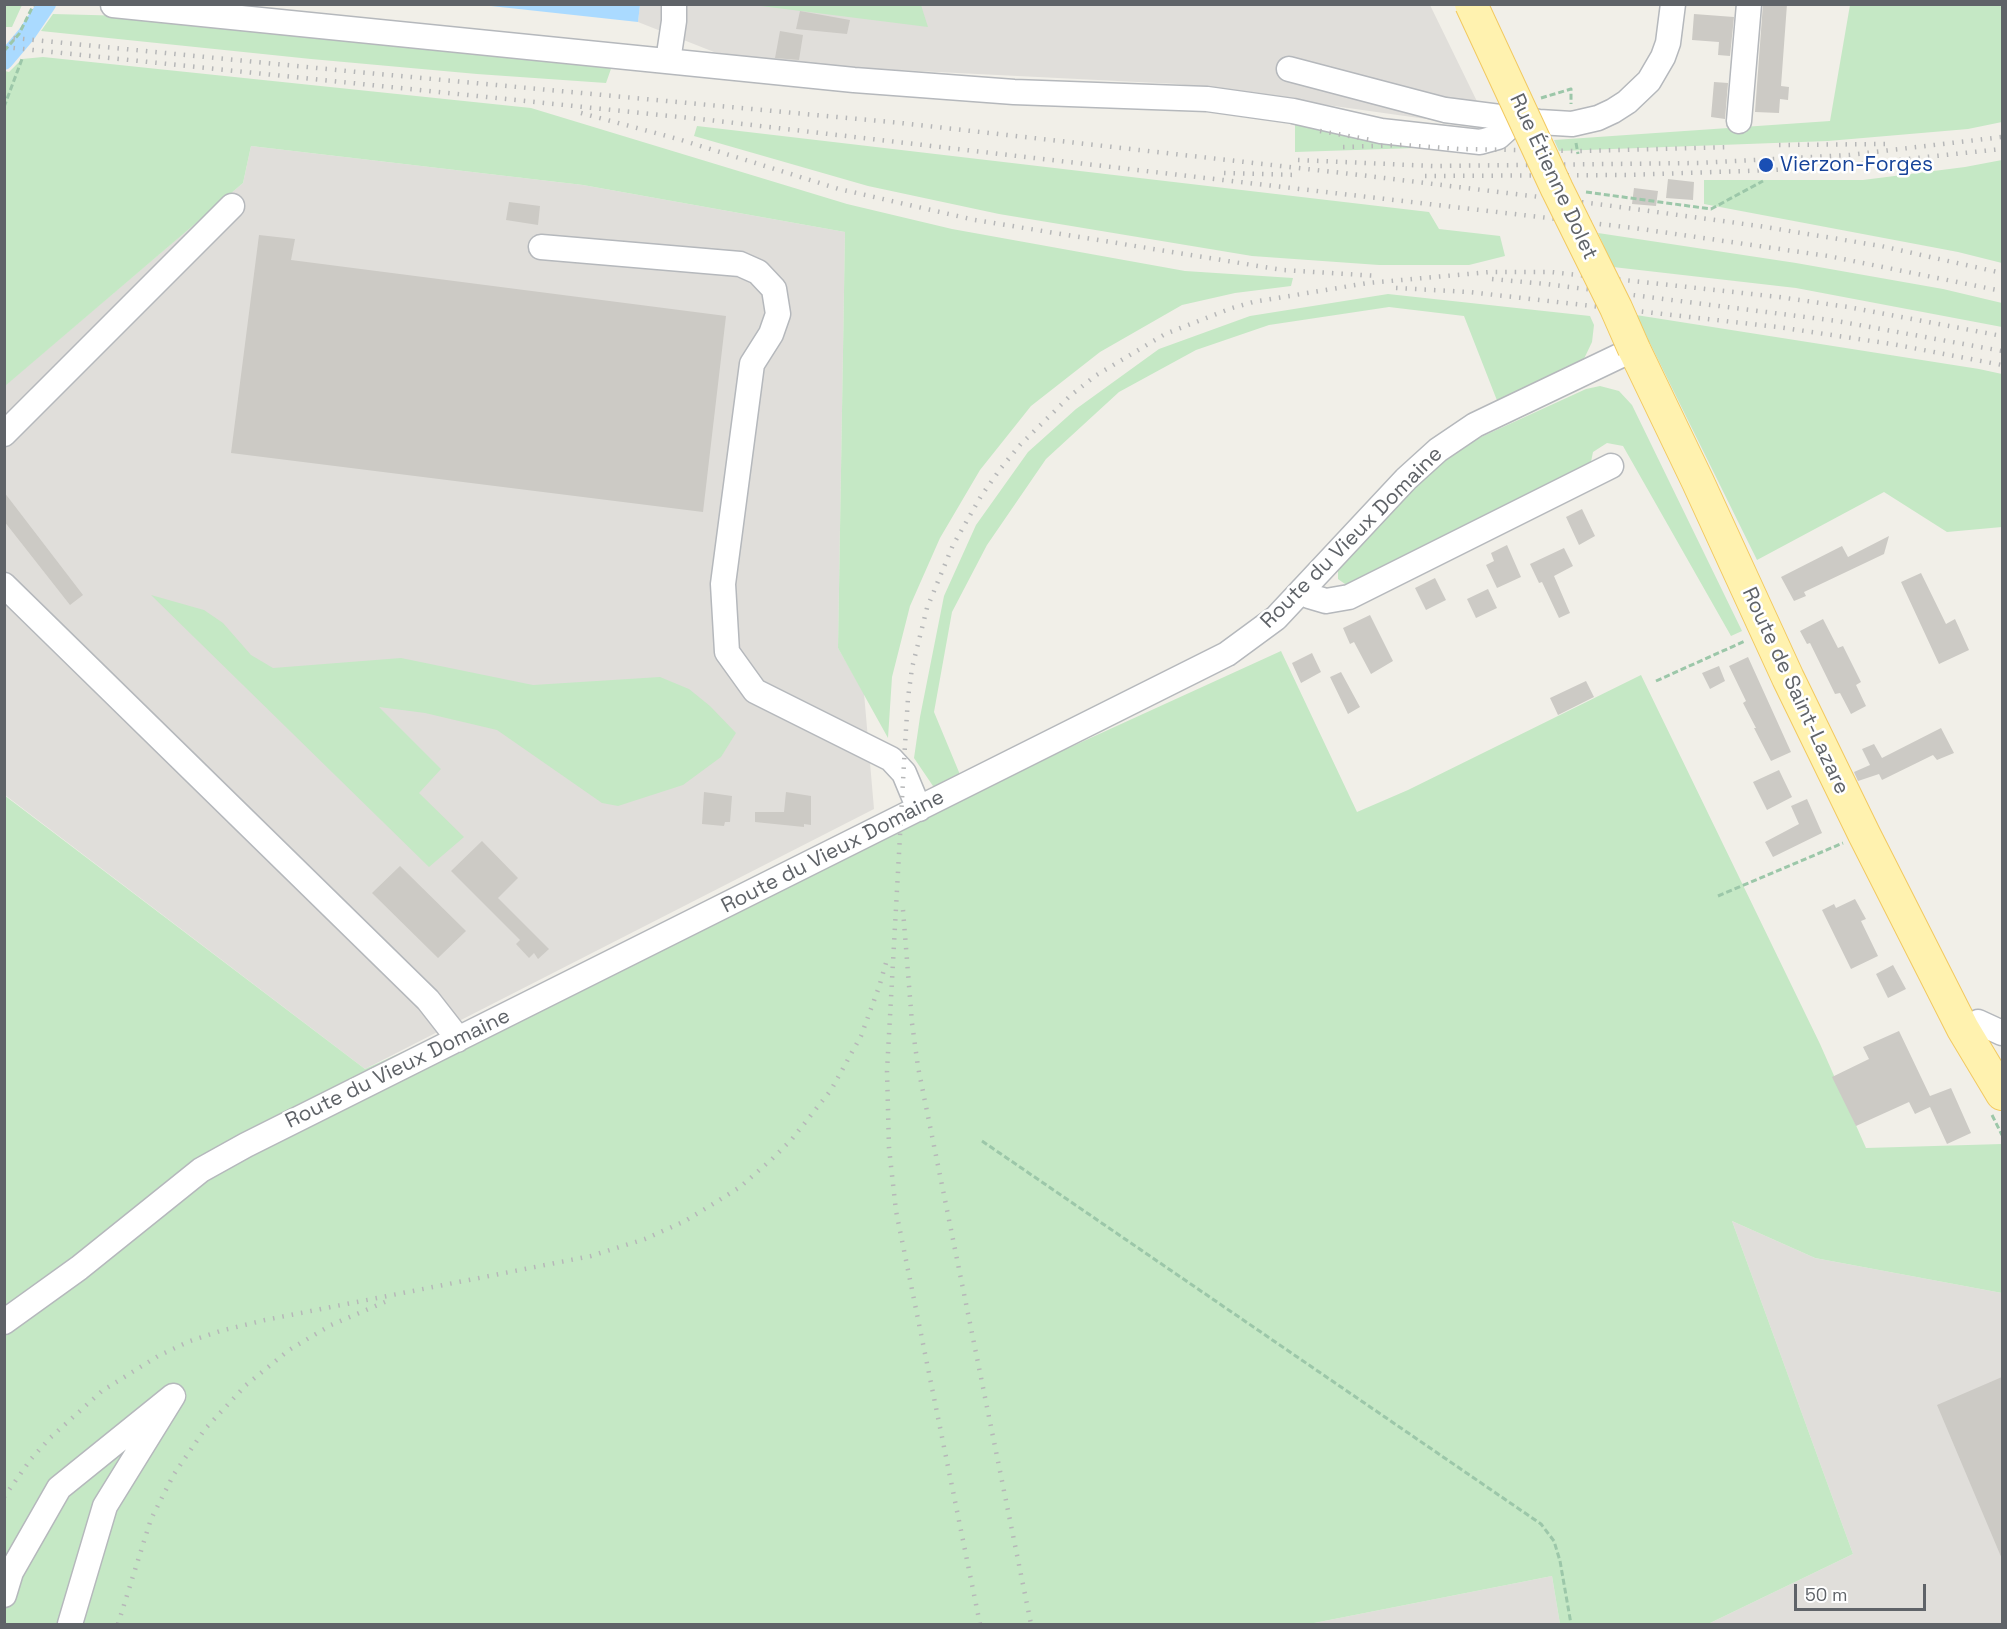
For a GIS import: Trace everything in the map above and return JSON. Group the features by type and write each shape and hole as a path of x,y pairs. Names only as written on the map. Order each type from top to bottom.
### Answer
{"main road":[{"name":"Rue Étienne Dolet","path":"1471,4 1518,112 1616,308 1634,349"},
{"name":"Route de Saint-Lazare","path":"1634,349 1864,834 1963,1029 2002,1094"}],"street":[{"path":"668,61 674,4"},
{"path":"1289,69 1445,110 1518,112 1572,124 1598,118 1627,102 1649,81 1663,57 1670,32 1673,4"},
{"path":"1739,121 1749,4"},
{"path":"113,5 877,82 1014,92 1206,99 1293,111 1381,131 1480,142 1498,137 1518,112"},
{"path":"4,434 232,206"},
{"path":"541,247 740,264 758,272 774,289 778,314 771,334 752,364 735,491 723,584 727,652 755,691 891,759 904,773 919,809"},
{"name":"Route du Vieux Domaine","path":"4,1322 79,1268 201,1170 246,1145 1227,654 1276,618 1406,479 1438,450 1475,425 1634,349"},
{"path":"1302,590 1309,596 1326,601 1349,597 1611,466"},
{"path":"4,585 428,1000 457,1040"},
{"path":"1963,1029 1978,1022 2002,1033"},
{"path":"4,1595 12,1572 59,1488 173,1396 105,1506 70,1624"}],"path":[{"path":"4,51 19,34 34,4"},
{"path":"4,108 22,59"},
{"path":"1518,112 1571,88"},
{"path":"1614,195 1711,209 1762,181"},
{"path":"1656,681 1766,631"},
{"path":"1718,896 1864,834"},
{"path":"982,1141 1541,1524 1554,1541 1560,1561 1570,1624"}],"shaded area":[{"path":"640,4 1430,5 1490,128 1178,84 797,65 714,52 638,22"},
{"path":"251,146 583,185 845,232 838,648 864,693 874,809 365,1069 5,795 4,386 243,183"},
{"path":"1732,1221 1815,1258 2002,1293 2002,1624 1708,1624 1853,1554"},
{"path":"1552,1576 1560,1624 1309,1624"}],"green space":[{"path":"4,5 22,5 12,27 5,27"},
{"path":"753,5 921,5 928,27"},
{"path":"1850,5 2002,5 2002,122 1968,129 1828,141 1559,151 1554,140 1830,121"},
{"path":"53,14 129,16 612,66 606,83 311,59 41,31"},
{"path":"43,57 531,108 847,204 952,229 1185,271 1293,278 1291,286 1235,293 1182,305 1100,352 1031,406 980,470 940,538 910,606 892,677 888,738 838,648 845,232 583,185 251,146 243,183 5,386 5,71 9,72 22,59"},
{"path":"1295,122 1446,147 1295,152"},
{"path":"697,126 1429,212 1439,229 1500,236 1505,256 1469,265 1379,265 1252,256 999,214 868,186 694,136"},
{"path":"2002,160 2002,263 1958,252 1704,204 1704,180 1863,180"},
{"path":"1598,233 1796,263 1943,289 2002,303 2002,327 1796,288 1613,267"},
{"path":"1388,294 1590,316 1594,325 1592,342 1583,361 1498,403 1464,316 1389,307 1269,325 1196,350 1119,392 1046,459 987,545 952,612 934,712 961,777 942,788 933,786 914,758 944,596 976,525 1028,452 1076,409 1159,349 1250,316"},
{"path":"1636,315 2002,374 2002,527 1947,532 1884,492 1757,560"},
{"path":"1600,386 1619,391 1632,405 1742,631 1731,636 1623,446 1607,443 1593,452 1590,467 1353,584 1345,584 1338,579 1338,570 1418,484 1457,448 1586,389"},
{"path":"151,595 204,610 223,623 251,655 273,668 401,658 533,685 660,677 689,689 710,706 736,733 721,757 683,785 618,806 602,803 497,730 425,713 379,707 441,769 419,793 464,837 429,867"},
{"path":"1281,651 1357,812 1408,790 1641,675 1820,1044 1866,1148 2002,1144 2002,1293 1815,1258 1732,1221 1853,1554 1708,1624 1560,1624 1552,1576 1309,1624 5,1624 4,795 365,1069"}],"water":[{"path":"640,4 638,22 482,5"}],"building":[{"path":"1763,4 1787,4 1781,86 1789,87 1788,100 1780,99 1779,113 1755,112"},
{"path":"800,11 850,20 847,34 796,29"},
{"path":"1694,14 1734,17 1730,56 1718,55 1719,42 1692,40"},
{"path":"780,31 803,35 799,60 775,58"},
{"path":"1714,82 1728,83 1725,119 1711,117"},
{"path":"1668,179 1694,182 1693,200 1666,198"},
{"path":"1634,188 1658,191 1656,206 1632,204"},
{"path":"509,202 540,206 538,225 506,220"},
{"path":"259,235 295,239 291,260 726,316 703,512 231,453"},
{"path":"4,492 83,595 70,605 4,521"},
{"path":"1582,509 1595,536 1579,545 1566,517"},
{"path":"1889,536 1884,554 1804,592 1806,596 1794,601 1781,577 1842,546 1848,557"},
{"path":"1507,545 1521,577 1497,588 1486,565 1494,561 1491,553"},
{"path":"1564,548 1573,566 1554,576 1570,613 1559,618 1542,582 1539,583 1530,564"},
{"path":"1921,573 1946,624 1955,619 1969,650 1939,664 1901,582"},
{"path":"1435,578 1446,600 1426,610 1415,588"},
{"path":"1488,589 1497,608 1476,618 1467,599"},
{"path":"1370,615 1393,661 1371,674 1354,642 1350,644 1343,628"},
{"path":"1823,619 1838,648 1843,646 1861,682 1856,685 1866,706 1851,714 1840,693 1835,694 1810,643 1807,644 1800,631"},
{"path":"1312,653 1321,672 1301,683 1292,663"},
{"path":"1748,657 1791,752 1771,761 1754,728 1756,728 1743,703 1746,701 1729,666"},
{"path":"1719,666 1725,681 1710,689 1702,673"},
{"path":"1341,672 1360,707 1348,714 1330,677"},
{"path":"1586,681 1594,697 1558,715 1550,698"},
{"path":"1941,728 1954,753 1937,760 1933,755 1882,780 1879,774 1858,781 1854,772 1870,765 1862,749 1874,744 1882,758"},
{"path":"1779,770 1792,797 1767,810 1753,782"},
{"path":"704,792 732,796 730,822 725,822 724,826 702,824"},
{"path":"786,792 811,796 811,825 804,824 804,827 755,822 755,812 784,812"},
{"path":"1807,799 1822,833 1773,857 1765,842 1799,824 1791,806"},
{"path":"482,841 518,878 498,898 549,949 538,959 534,953 529,958 516,944 520,940 451,871"},
{"path":"400,866 466,931 438,958 372,893"},
{"path":"1855,899 1866,919 1861,921 1878,956 1851,969 1822,910 1834,904 1836,908"},
{"path":"1893,965 1906,989 1888,998 1876,974"},
{"path":"1899,1031 1930,1096 1951,1088 1971,1133 1947,1144 1930,1107 1915,1114 1909,1102 1856,1126 1832,1077 1869,1059 1863,1047"},
{"path":"2002,1377 2002,1559 1937,1405"}],"waterway":[{"path":"4,61 26,35 47,4"}],"railway":[{"path":"4,37 901,123 1360,175 1759,226 1881,246 2002,273"},
{"path":"4,47 709,120 1634,228 1828,256 2002,291"},
{"path":"581,113 678,139 839,189 975,220 1283,270 1378,276"},
{"path":"1320,131 1372,140"},
{"path":"1298,160 1433,166 1699,163 1849,155 2002,137"},
{"path":"1779,145 1887,144"},
{"path":"1343,147 1403,145 1459,149 1578,151 1730,147"},
{"path":"1425,176 1626,175 1774,170 1851,165 2002,149"},
{"path":"1224,173 1296,175"},
{"path":"980,1624 896,1211 889,1148 887,1071 905,745 912,668 927,608 953,545 981,496 1001,468 1020,445 1070,396 1095,376 1165,334 1253,302 1368,283 1490,272 1551,272 1779,297 1848,307 2002,336"},
{"path":"1492,279 1837,321 2002,351"},
{"path":"1396,288 1469,292 1778,327 1892,344 2002,365"},
{"path":"903,910 918,1067 1031,1624"},
{"path":"4,1497 31,1459 50,1438 102,1391 158,1356 190,1341 265,1320 591,1256 645,1239 685,1221 713,1204 740,1187 772,1159 792,1139 831,1090 861,1036 888,956"},
{"path":"118,1624 151,1519 174,1474 205,1429 246,1385 289,1350 331,1325 385,1302"}],"place":[{"name":"Vierzon-Forges","path":"1766,165"}]}
